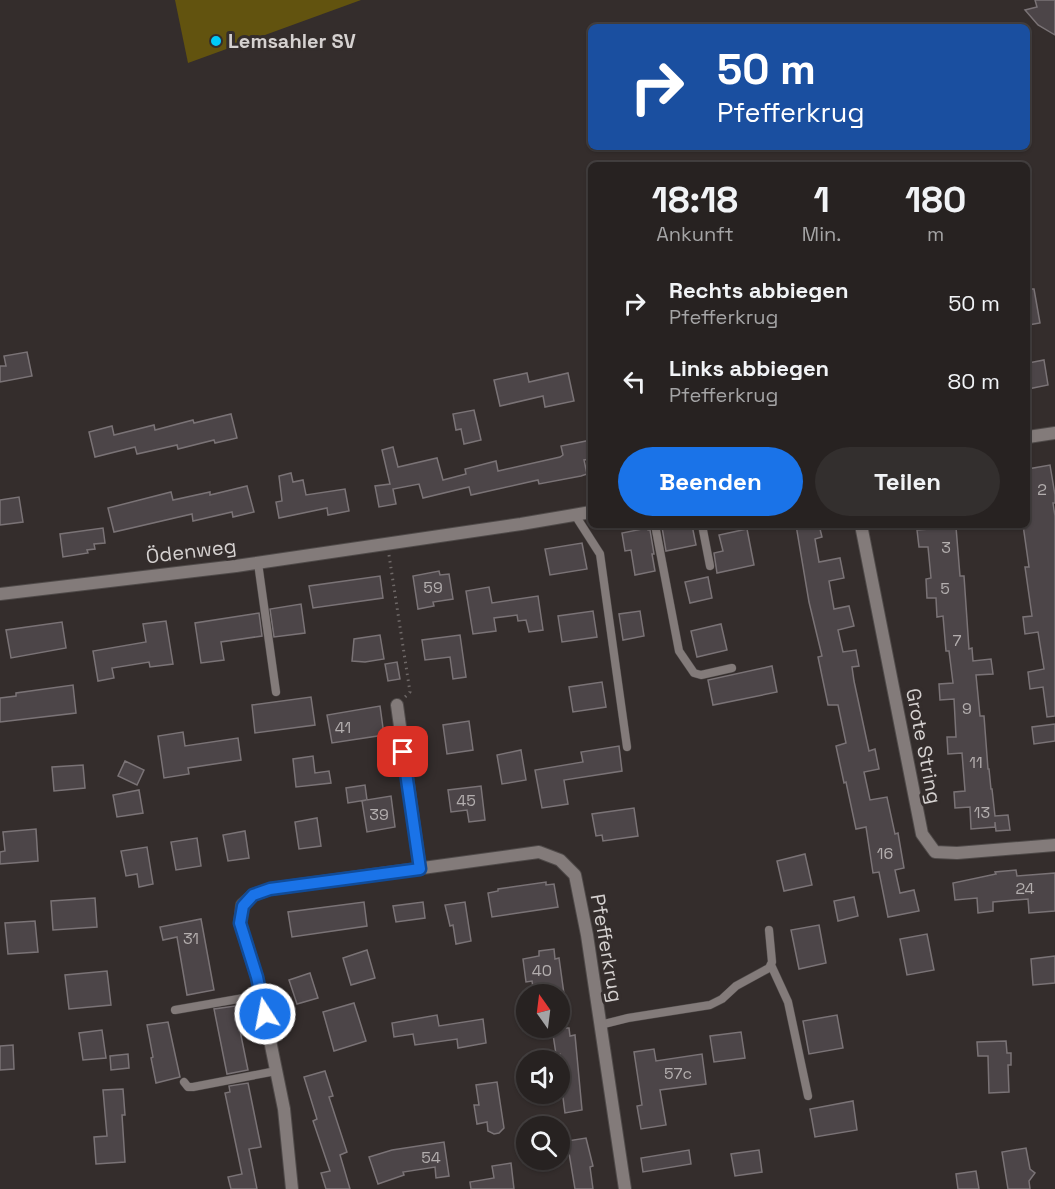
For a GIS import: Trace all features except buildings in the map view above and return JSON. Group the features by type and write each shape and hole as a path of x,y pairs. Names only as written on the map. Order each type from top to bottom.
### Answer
{"street":[{"path":"1030,437 1055,433"},
{"name":"Ödenweg","path":"0,594 258,562 588,513"},
{"name":"Grote String","path":"862,528 922,834 934,852 957,853 1055,845"},
{"path":"397,705 420,869"},
{"name":"Pfefferkrug","path":"292,1189 284,1109 257,977 240,923 243,906 253,895 270,889 539,852 560,860 575,874 587,935 625,1189"}],"lane":[{"path":"575,515 600,554 627,747"},
{"path":"656,528 679,651 694,674 701,675 732,668"},
{"path":"703,528 710,566"},
{"path":"258,562 276,692"},
{"path":"769,930 771,965 788,1002 808,1096"},
{"path":"600,1025 710,1005 771,965"},
{"path":"175,1010 261,995"},
{"path":"184,1082 188,1087 193,1087 276,1071"}],"path":[{"path":"387,544 410,692 397,705"}],"shaded area":[{"name":"Lemsahler SV","path":"175,0 361,0 188,63"}],"place":[{"name":"Lemsahler SV","path":"216,41"}],"route":[{"path":"265,1014 257,977 240,923 243,906 253,895 270,889 420,869 403,752"}]}
